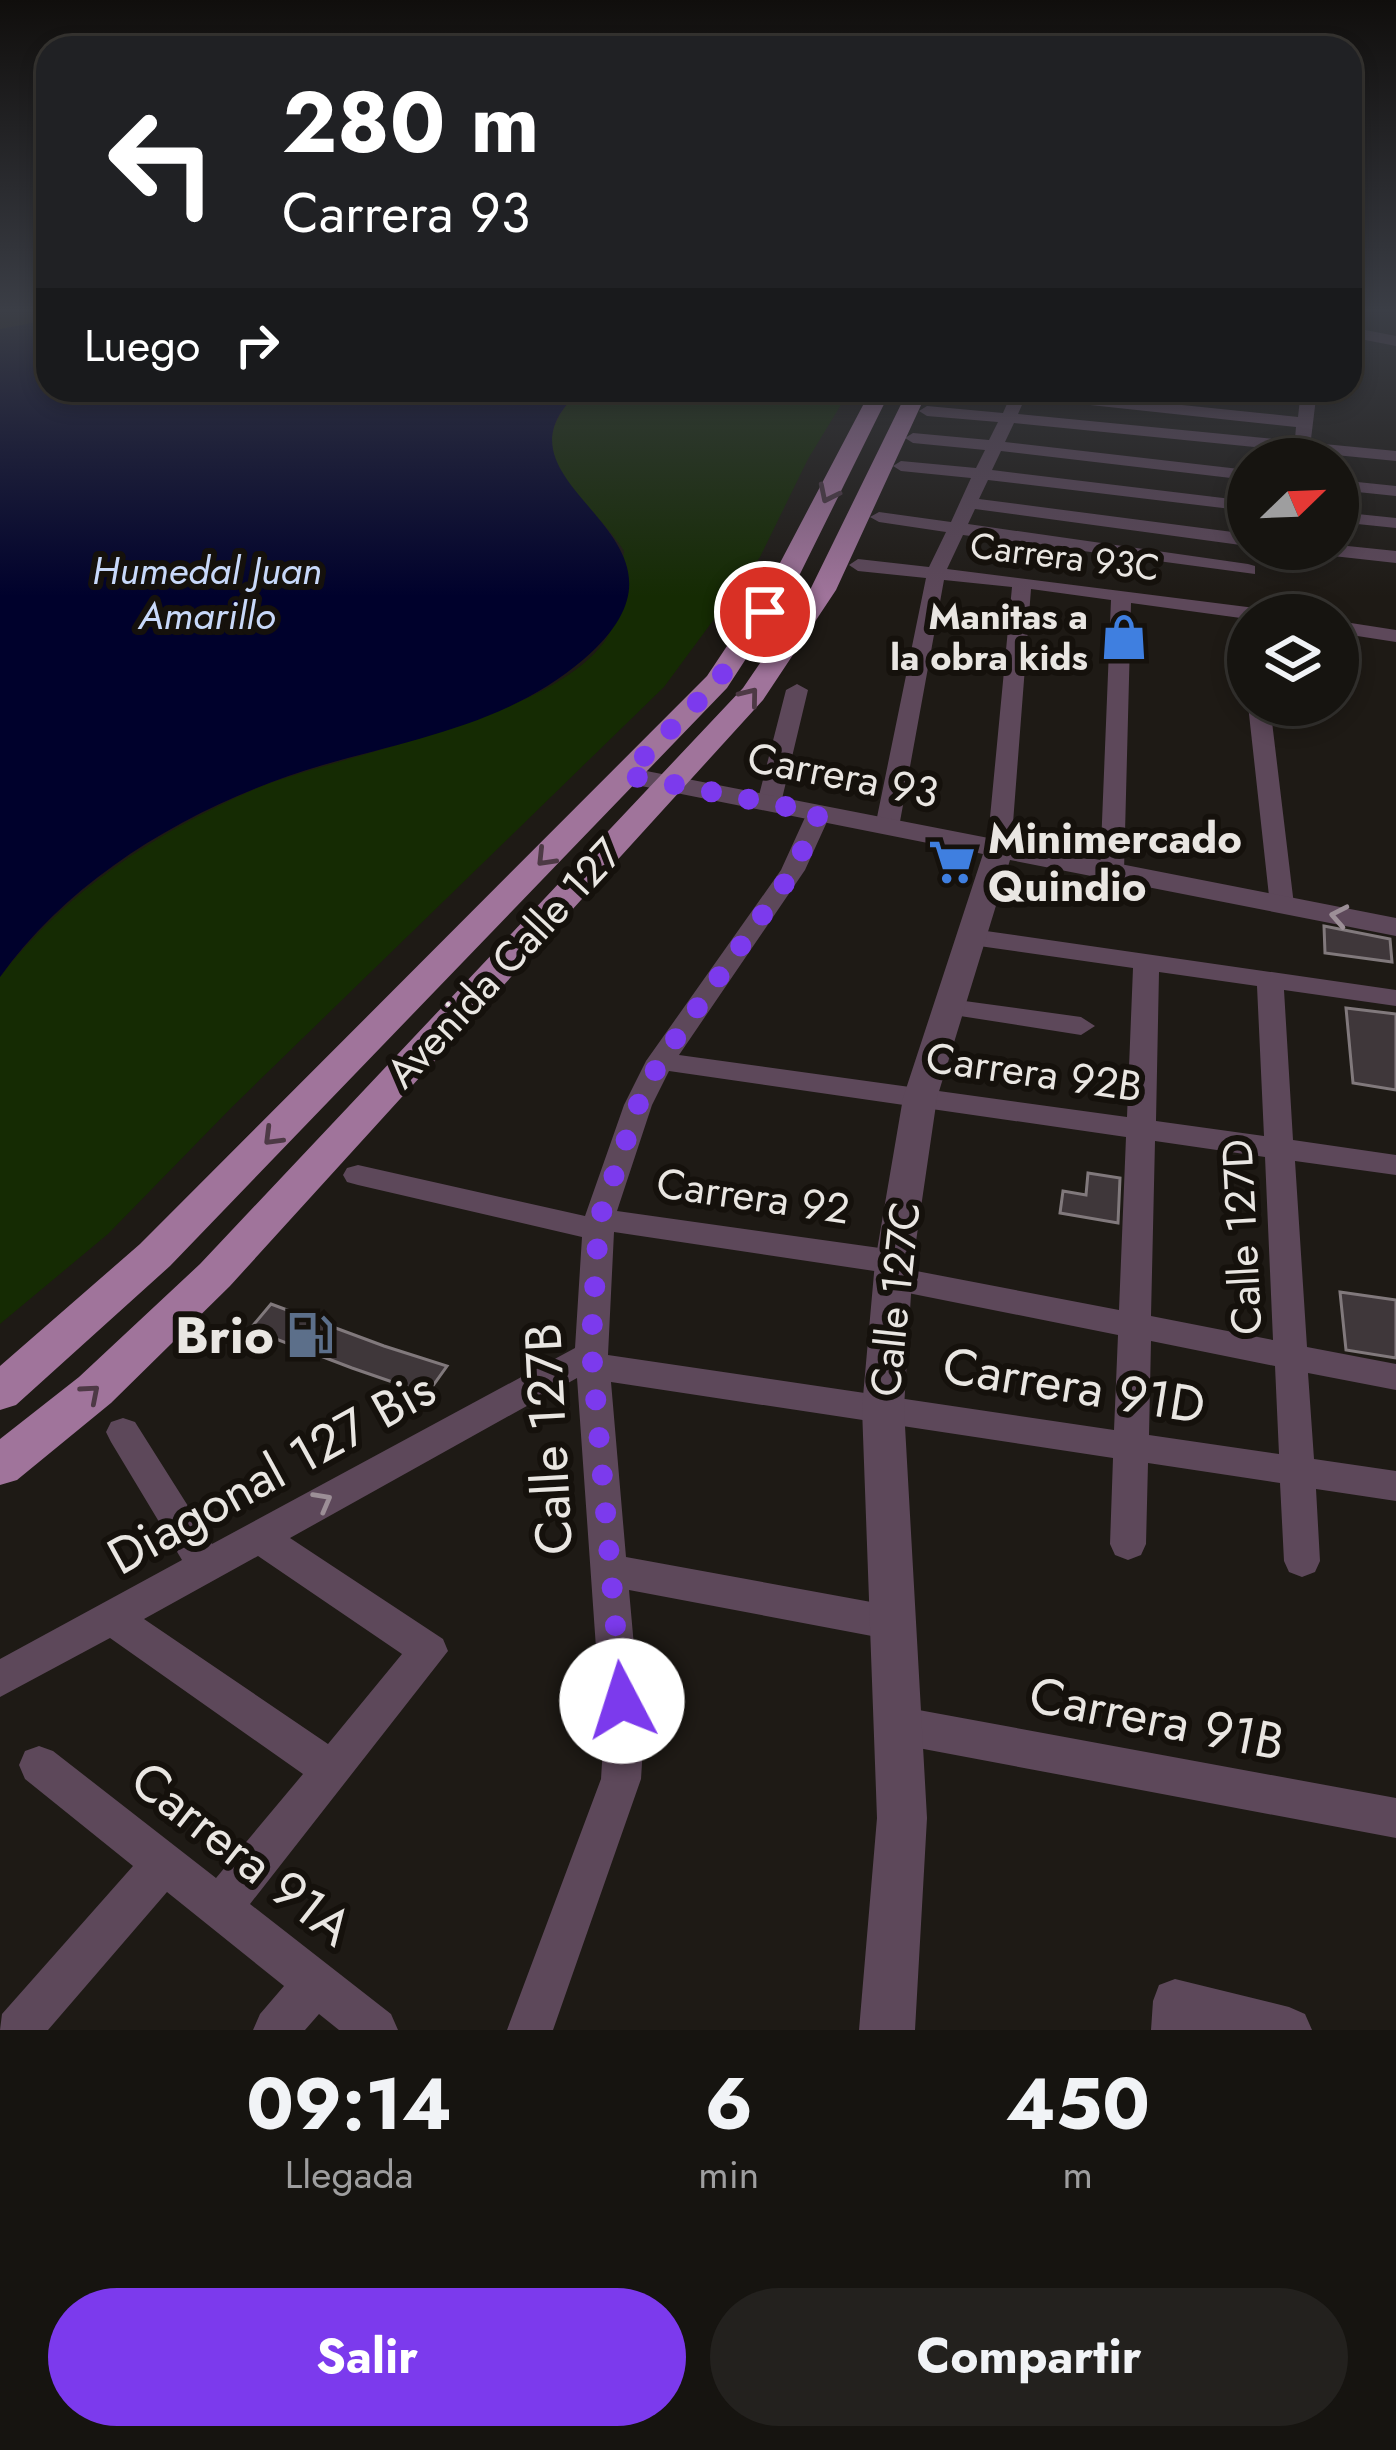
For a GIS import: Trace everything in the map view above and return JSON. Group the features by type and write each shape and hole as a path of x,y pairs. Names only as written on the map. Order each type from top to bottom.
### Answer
{"main road":[{"name":"Avenida Calle 127","path":"0,1392 155,1255 717,682 765,612 872,408"},
{"name":"Avenida Calle 127","path":"0,1466 95,1390 215,1276 753,694 809,615 919,408"}],"street":[{"path":"960,408 1227,444"},
{"path":"887,826 936,573 1014,408"},
{"path":"1178,408 1306,423"},
{"path":"1227,415 1228,408"},
{"path":"1304,438 1307,408"},
{"path":"913,438 1227,473"},
{"path":"1359,456 1396,456"},
{"path":"901,466 1227,503"},
{"path":"1359,487 1396,491"},
{"path":"970,503 1227,536"},
{"path":"879,517 1227,567"},
{"path":"1359,520 1396,524"},
{"path":"1067,588 1084,549"},
{"path":"1359,553 1396,557"},
{"name":"Carrera 93C","path":"858,566 1022,582 1227,610"},
{"path":"1248,570 1251,594"},
{"name":"Calle 127C","path":"886,2030 902,1818 883,1408 894,1270 920,1098 999,849 1022,582"},
{"path":"1112,871 1121,596"},
{"path":"1359,630 1396,636"},
{"path":"769,803 797,690"},
{"path":"1261,726 1282,904"},
{"name":"Carrera 93","path":"626,775 1396,927"},
{"name":"Calle 127B","path":"530,2030 621,1779 622,1701 593,1360 599,1225 638,1105 660,1061 794,870 819,813"},
{"path":"972,937 1396,998"},
{"path":"1128,1544 1146,962"},
{"name":"Calle 127D","path":"1270,980 1302,1561"},
{"path":"950,1006 1081,1026"},
{"name":"Carrera 92B","path":"660,1061 1396,1165"},
{"name":"Carrera 92","path":"358,1175 599,1225 894,1270 1396,1377"},
{"name":"Carrera 91D","path":"593,1360 1396,1486"},
{"name":"Diagonal 127 Bis","path":"0,1679 593,1360"},
{"path":"123,1432 206,1566"},
{"path":"219,1907 429,1651 259,1537"},
{"path":"610,1570 893,1623"},
{"path":"111,1618 332,1770"},
{"name":"Carrera 91B","path":"897,1725 1396,1818"},
{"name":"Carrera 91A","path":"39,1766 375,2030"},
{"path":"18,2030 164,1864"},
{"path":"276,2030 315,1983"},
{"path":"1174,2030 1175,2001 1289,2030"}],"green space":[{"path":"566,408 839,408 760,557 664,687 108,1234 0,1324 0,977 84,891 183,824 255,789 508,707 556,683 593,655 614,623 624,551 576,493 553,455 552,435"}],"water":[{"name":"Humedal Juan Amarillo","path":"0,408 568,408 555,425 555,456 571,485 617,544 629,578 621,615 584,659 555,681 493,714 277,780 187,820 103,873 30,939 0,977"}],"building":[{"path":"1324,926 1390,939 1392,962 1325,953"},
{"path":"1346,1008 1396,1014 1396,1090 1353,1083"},
{"path":"1088,1173 1120,1178 1118,1223 1060,1213 1063,1191 1086,1195"},
{"path":"1340,1292 1396,1300 1396,1358 1346,1350"},
{"path":"271,1304 447,1366 427,1394 352,1368 250,1329"}],"place":[{"name":"Manitas a la obra kids","path":"1124,637"},
{"name":"Minimercado Quindio","path":"952,862"},
{"name":"Brio","path":"310,1335"}],"route":[{"path":"622,1701 591,1345 599,1220 638,1105 660,1061 794,870 819,813 626,775 717,682 765,612"}]}
